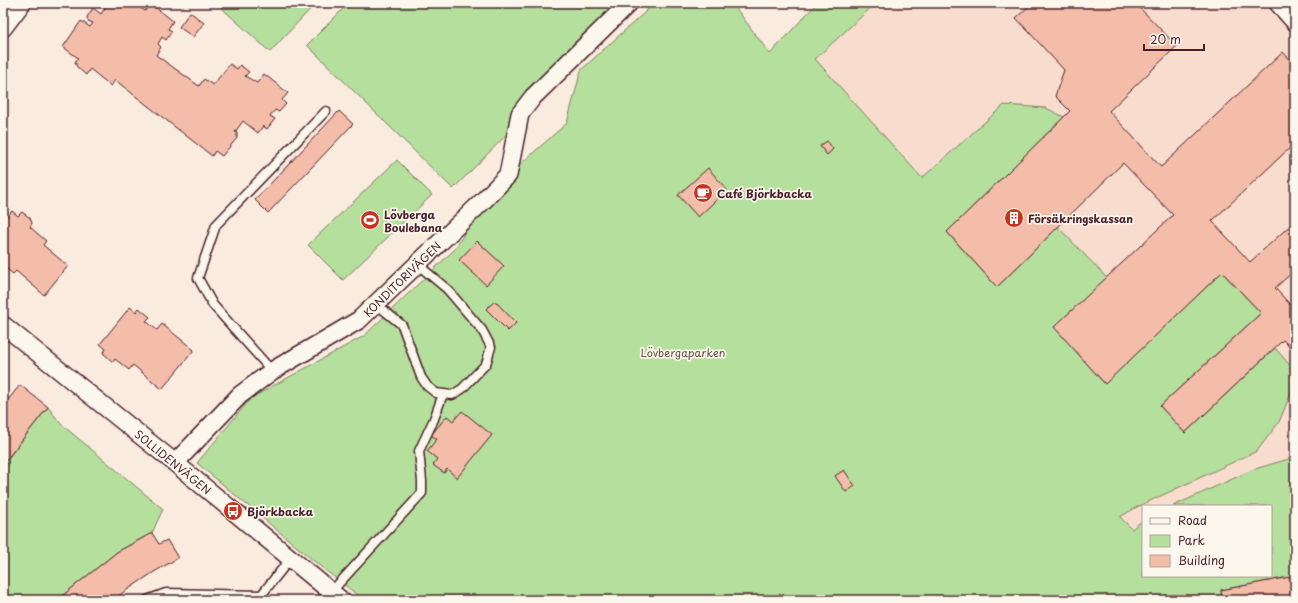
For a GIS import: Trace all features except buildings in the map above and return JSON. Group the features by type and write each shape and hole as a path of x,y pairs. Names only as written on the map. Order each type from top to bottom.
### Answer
{"street":[{"path":"3,28 22,3"},
{"name":"KONDITORIVÄGEN","path":"175,463 240,395 272,371 359,320 484,200 508,175 520,114 533,97 629,3"},
{"path":"1278,3 1295,22"},
{"name":"SOLLIDENVÄGEN","path":"3,325 292,558 336,596"}],"lane":[{"path":"272,371 213,306 198,278 216,225 326,111"},
{"path":"376,304 402,325 421,377 427,386 436,393 443,394 452,395 462,390 486,364 491,347 482,330 447,288 417,264"},
{"path":"336,596 422,493 419,451 434,419 443,394"},
{"path":"147,600 166,593 259,598 292,558"}],"shaded area":[{"path":"817,3 1295,3 1295,600 1180,600 1272,577 1272,505 1142,505 1142,540 1119,517 770,54"}],"green space":[{"path":"216,3 316,3 270,52"},
{"path":"349,3 637,3 453,189 307,45"},
{"name":"Lövbergaparken","path":"655,3 732,3 770,54 817,3 876,3 815,59 922,178 1004,105 1046,108 1064,117 947,232 997,287 1058,227 1107,278 1055,327 1104,383 1222,272 1261,313 1160,406 1185,433 1275,348 1295,371 1295,383 1279,422 1257,451 1137,507 1120,517 1132,529 1142,521 1142,577 1272,577 1272,505 1175,505 1252,470 1295,457 1295,576 1221,590 1222,600 364,600 321,567 197,463 251,398 364,336 455,249 484,200 508,175 567,123 581,70"},
{"name":"Lövberga Boulebana","path":"397,160 432,195 343,280 308,245"},
{"path":"48,407 61,424 163,509 152,533 117,552 57,600 3,600 3,465"}],"place":[{"name":"Café Björkbacka","path":"703,193"},
{"name":"Försäkringskassan","path":"1014,218"},
{"name":"Lövberga Boulebana","path":"370,220"},
{"name":"Björkbacka","path":"233,511"}]}
